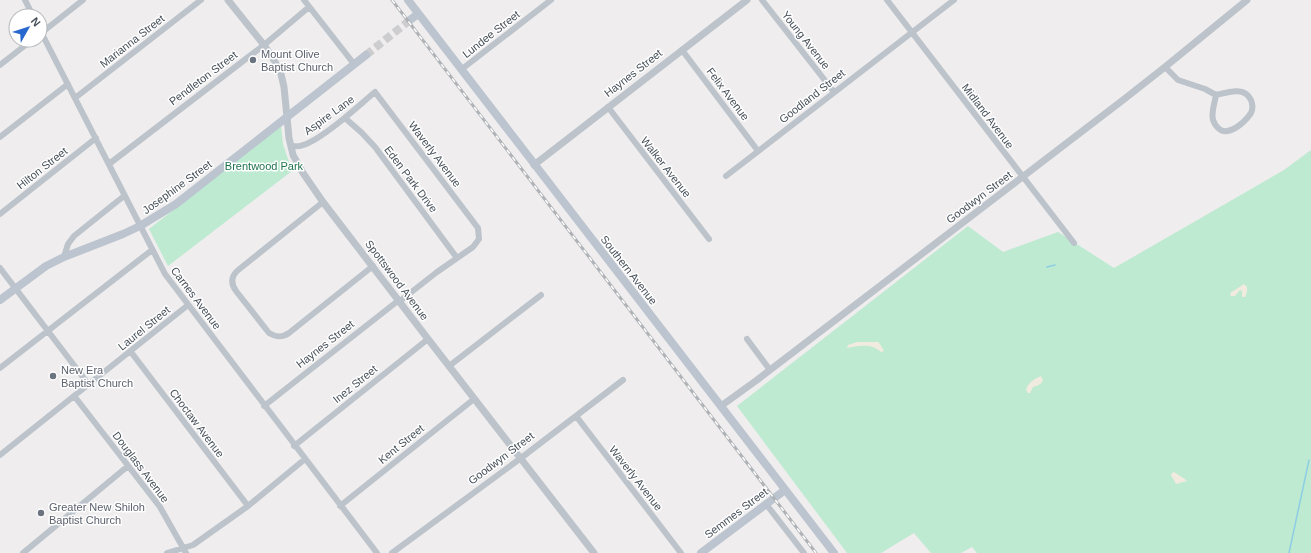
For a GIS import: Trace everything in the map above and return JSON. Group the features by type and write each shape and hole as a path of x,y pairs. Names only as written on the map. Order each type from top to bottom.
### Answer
{"main road":[{"name":"Southern Avenue","path":"408,0 834,553"},
{"path":"410,20 418,14"},
{"name":"Josephine Street","path":"64,257 140,226 176,204 366,55"},
{"path":"0,300 46,266 64,257"},
{"name":"Semmes Street","path":"701,553 785,490"}],"street":[{"path":"48,26 83,0"},
{"name":"Marianna Street","path":"75,98 202,0"},
{"name":"Spottswood Avenue","path":"228,0 264,45 281,74 284,87 289,138 294,155 303,173 323,202 594,553"},
{"path":"304,0 354,64"},
{"name":"Lundee Street","path":"462,69 551,0"},
{"name":"Haynes Street","path":"534,165 747,0"},
{"name":"Young Avenue","path":"762,0 834,92"},
{"name":"Midland Avenue","path":"886,0 1074,243"},
{"name":"Goodland Street","path":"726,176 954,0"},
{"name":"Goodwyn Street","path":"721,406 1165,67 1247,0"},
{"name":"Pendleton Street","path":"108,164 264,45 309,7"},
{"name":"Carnes Avenue","path":"48,47 165,274 376,553"},
{"path":"0,65 22,48"},
{"name":"Felix Avenue","path":"682,50 758,151"},
{"path":"1165,67 1178,80 1205,89 1216,95 1237,91 1242,92 1252,101 1252,113 1234,129 1227,131 1219,129 1213,118 1216,95"},
{"path":"0,138 68,84"},
{"name":"Aspire Lane","path":"291,147 301,146 315,140 345,118 375,92"},
{"name":"Waverly Avenue","path":"375,92 478,228"},
{"name":"Walker Avenue","path":"608,107 709,239"},
{"name":"Eden Park Drive","path":"345,118 374,146 457,258"},
{"name":"Hilton Street","path":"0,214 96,138"},
{"path":"64,257 68,244 74,236 124,196"},
{"path":"323,202 237,270 232,280 233,288 269,333 278,337 289,333 373,266"},
{"name":"Haynes Street","path":"264,406 472,247 479,238 478,228"},
{"path":"0,368 152,250"},
{"path":"0,268 88,385"},
{"path":"449,366 541,295"},
{"name":"Laurel Street","path":"0,455 75,397 188,305"},
{"name":"Inez Street","path":"294,446 428,339"},
{"path":"747,339 770,370"},
{"name":"Choctaw Avenue","path":"130,352 248,506"},
{"name":"Goodwyn Street","path":"392,553 521,458 623,380"},
{"name":"Douglass Avenue","path":"75,397 166,516 185,551"},
{"name":"Kent Street","path":"340,506 474,399"},
{"name":"Waverly Avenue","path":"576,416 681,553"},
{"path":"167,553 185,551 248,506 305,459"},
{"path":"23,553 128,466"},
{"path":"766,504 804,553"}],"green space":[{"name":"Brentwood Park","path":"281,126 283,144 292,171 168,266 149,229"},
{"path":"1311,150 1311,553 977,553 972,547 961,553 931,553 914,533 881,553 847,553 737,406 968,226 1003,252 1058,232 1114,268 1284,170"}],"sand":[{"path":"1244,284 1247,287 1245,297 1242,297 1242,291 1240,290 1235,296 1231,296 1230,293"},
{"path":"857,342 878,342 884,351 881,352 869,346 847,348 848,345"},
{"path":"1041,376 1043,380 1042,383 1033,387 1030,393 1028,393 1026,390 1030,383"},
{"path":"1174,472 1187,481 1176,484 1171,475"}],"waterway":[{"path":"1047,267 1055,265"},
{"path":"1289,553 1309,460"}],"tunnel":[{"path":"366,55 410,20"}],"railway":[{"path":"392,0 816,553"}],"place":[{"name":"Mount Olive Baptist Church","path":"253,60"},
{"name":"New Era Baptist Church","path":"53,376"},
{"name":"Greater New Shiloh Baptist Church","path":"41,513"}]}
